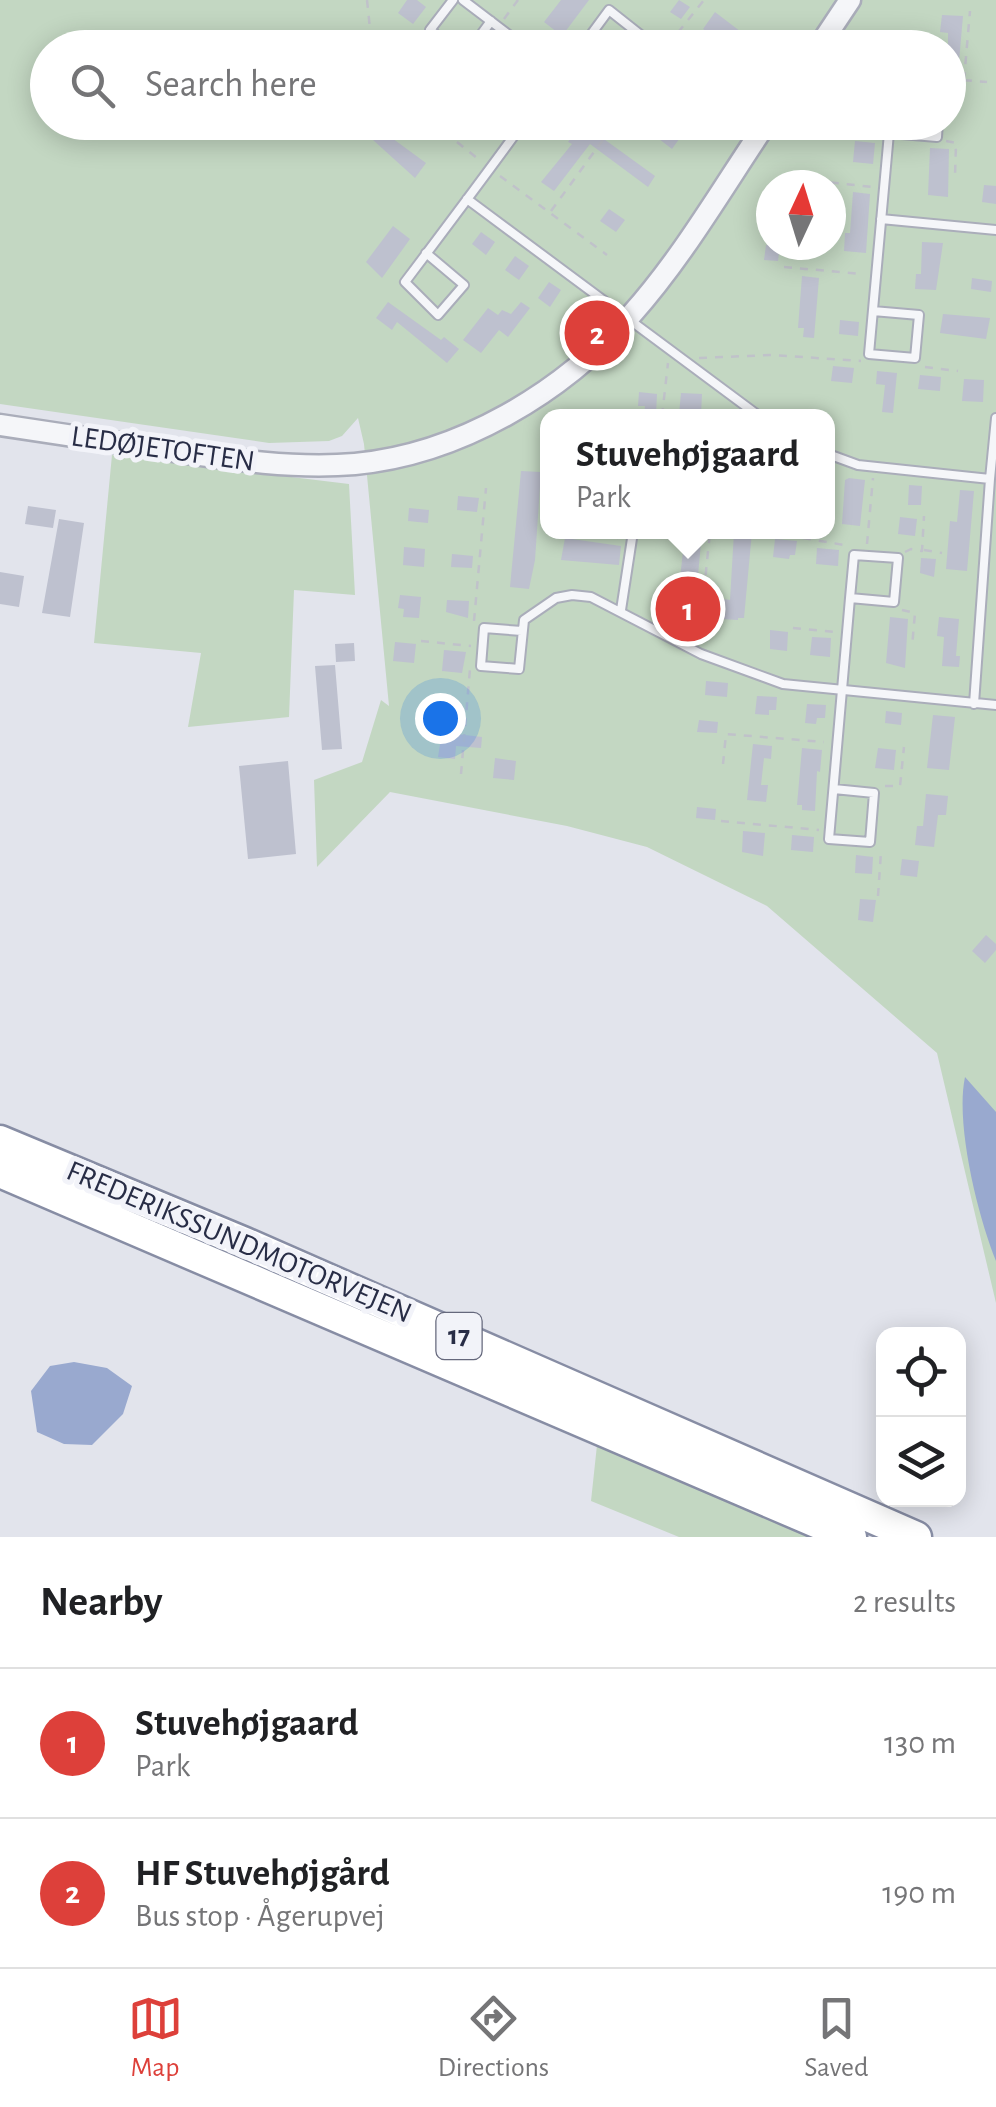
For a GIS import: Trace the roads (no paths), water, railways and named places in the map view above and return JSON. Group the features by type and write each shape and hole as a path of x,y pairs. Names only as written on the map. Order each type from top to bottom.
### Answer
{"highway":[{"name":"FREDERIKSSUNDMOTORVEJEN","path":"0,1141 280,1258 916,1537"},
{"name":"FREDERIKSSUNDMOTORVEJEN","path":"0,1172 851,1537"}],"street":[{"path":"830,30 850,0"},
{"name":"LEDØJETOFTEN","path":"0,425 275,464 359,464 408,453 498,419 584,364 652,290 755,140"}],"lane":[{"path":"430,30 453,0"},
{"path":"463,0 503,30"},
{"path":"596,30 609,10 636,30"},
{"path":"489,30 495,24"},
{"path":"426,253 464,285 438,316 405,282 426,253 511,140"},
{"path":"873,310 919,315 915,358 870,354 873,310 876,275 889,140"},
{"path":"467,199 750,409"},
{"path":"882,219 996,230"},
{"path":"974,704 996,418"},
{"path":"835,457 858,465 990,479"},
{"path":"621,610 633,539"},
{"path":"834,789 874,793 870,840 829,839 850,598 855,555 898,558 894,601 850,598"},
{"path":"522,631 484,628 480,666 519,669 524,620 556,598 572,594 591,597 701,654 783,684 996,706"}],"water":[{"path":"965,1077 996,1112 996,1261 970,1170 963,1119"},
{"path":"74,1362 107,1368 132,1386 123,1414 92,1445 64,1444 37,1432 31,1391 50,1366"}],"place":[{"name":"HF Stuvehøjgård","path":"597,333"},
{"name":"Stuvehøjgaard","path":"688,609"}]}
